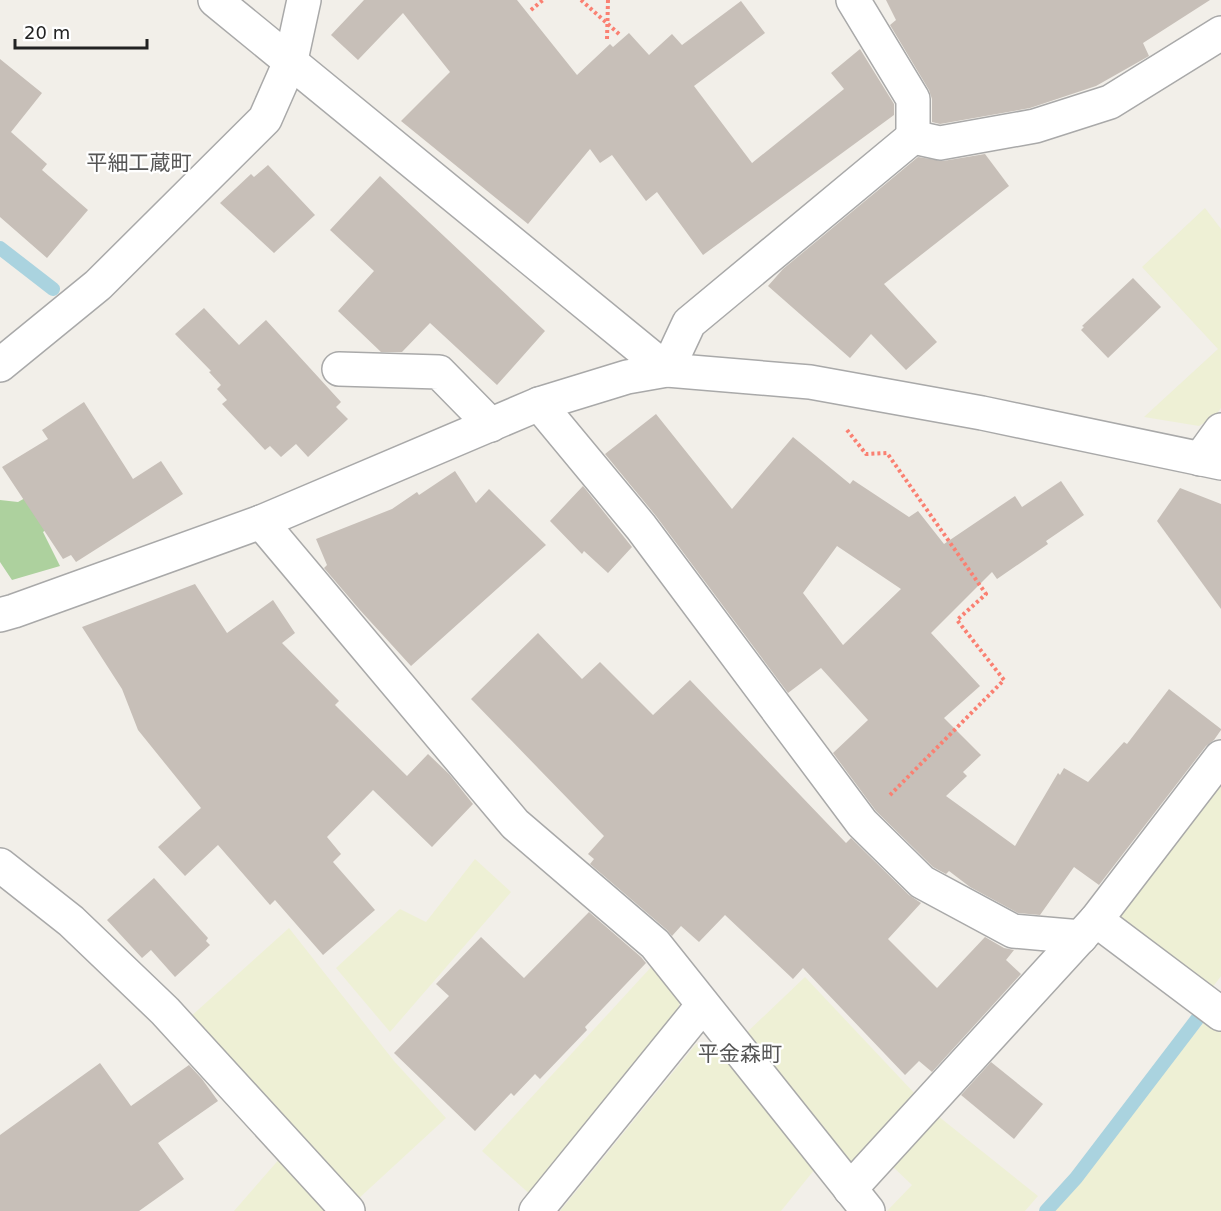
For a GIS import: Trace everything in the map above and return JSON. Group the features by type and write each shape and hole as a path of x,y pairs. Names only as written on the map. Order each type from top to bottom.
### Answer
{"street":[{"path":"215,0 667,370"},
{"path":"0,365 98,285 265,119 291,60 304,0"},
{"path":"853,0 913,99 914,137"},
{"path":"914,137 940,143 1035,126 1110,102 1221,33"},
{"path":"667,370 689,323 914,137"},
{"path":"339,369 439,372 491,424"},
{"path":"5,605 261,522 539,404 627,377 667,370 810,382 982,413 1210,461 1221,430"},
{"path":"539,404 640,527 862,823 922,882 1013,931 1088,929 1221,1014"},
{"path":"261,522 515,824 655,944 859,1200 1088,929 1221,757"},
{"path":"0,865 70,921 165,1011 348,1211"},
{"path":"536,1211 703,1005"}],"path":[{"path":"531,10 543,0"},
{"path":"581,0 620,34"},
{"path":"607,39 608,0"},
{"path":"810,382 866,454 887,453 986,594 957,620 1004,680 862,823"}],"green space":[{"path":"1205,208 1221,229 1221,408 1214,417 1199,426 1144,417 1218,349 1142,267"},
{"path":"34,493 97,495 43,532 60,566 12,580 0,562 0,500 18,502"},
{"path":"1221,780 1221,976 1212,988 1122,921 1119,907"},
{"path":"475,859 511,892 390,1032 336,968 400,909 426,922"},
{"path":"289,928 394,1061 446,1118 357,1200 189,1018"},
{"path":"653,965 681,999 675,1019 533,1197 482,1151"},
{"path":"805,977 917,1096 853,1164 837,1157 742,1037"},
{"path":"1206,1020 1221,1031 1221,1211 1048,1211"},
{"path":"696,1044 714,1046 815,1169 781,1211 560,1211"},
{"path":"938,1116 1038,1196 1025,1211 887,1211 912,1185 892,1166"},
{"path":"281,1157 329,1211 234,1211"}],"building":[{"path":"364,0 517,0 577,75 610,44 613,47 629,33 649,55 672,34 682,45 741,1 765,33 694,86 752,163 844,89 831,73 860,49 894,104 894,115 703,255 657,192 646,201 612,155 600,163 590,149 528,224 401,121 450,72 403,13 358,60 331,35"},
{"path":"886,0 1210,0 1143,43 1149,56 1096,86 1030,108 940,124 932,122 932,99 929,90 890,25 896,20"},
{"path":"0,59 42,93 11,132 47,164 42,170 88,210 47,258 0,217"},
{"path":"985,154 1009,186 884,284 937,342 906,370 871,334 850,358 768,286 783,269 918,157 943,161"},
{"path":"268,165 315,215 274,253 220,203 251,174 254,177"},
{"path":"380,176 545,331 497,385 430,323 402,352 381,352 338,311 374,271 330,230"},
{"path":"1133,278 1161,307 1108,358 1081,330 1084,327 1082,326"},
{"path":"204,308 239,345 266,320 341,402 336,407 348,419 308,457 296,444 281,457 270,446 265,450 222,404 227,400 217,389 221,385 209,372 211,371 175,334"},
{"path":"84,402 133,479 161,461 183,494 76,562 71,555 63,559 2,467 48,439 42,430"},
{"path":"656,414 732,509 793,437 850,484 853,480 909,517 918,511 944,544 1015,496 1022,507 1061,481 1084,515 1046,541 1048,544 997,579 992,572 931,633 980,686 944,718 981,755 963,772 967,776 946,796 1015,846 1058,773 1060,775 1064,768 1088,782 1124,742 1127,744 1169,689 1221,730 1206,746 1099,885 1074,867 1040,915 1018,913 970,887 949,871 946,874 933,867 876,811 833,753 868,720 821,668 788,693 656,516 605,454","holes":["837,546 901,589 843,645 803,593"]},
{"path":"455,471 476,503 489,489 546,545 411,666 324,568 327,565 316,539 392,509 417,492 419,495"},
{"path":"583,486 632,547 608,573 584,551 582,554 550,521"},
{"path":"1180,488 1221,504 1221,609 1157,521"},
{"path":"195,584 227,633 273,600 295,633 282,643 339,701 335,705 407,776 428,754 449,774 473,804 432,847 373,790 327,837 341,854 333,862 375,910 323,955 275,900 270,905 218,845 185,876 158,847 201,808 138,730 122,689 82,627"},
{"path":"538,633 582,679 600,662 653,715 690,680 846,843 851,838 909,895 921,903 888,939 937,988 985,937 1004,948 1014,950 1006,960 1021,974 932,1072 919,1061 905,1075 803,968 793,979 725,915 699,942 681,926 672,936 590,864 594,859 588,854 604,836 471,699"},
{"path":"154,878 208,938 206,941 210,945 175,977 151,950 142,958 107,920"},
{"path":"589,912 646,963 585,1027 587,1030 540,1079 535,1074 514,1096 511,1093 475,1131 394,1053 449,996 436,984 481,937 524,978"},
{"path":"991,1062 1043,1104 1014,1139 961,1095"},
{"path":"100,1063 131,1106 189,1065 218,1101 158,1143 184,1179 139,1211 0,1211 0,1135"}],"waterway":[{"path":"0,248 53,289"},
{"path":"1046,1211 1076,1178 1198,1018"}],"district":[{"name":"平細工蔵町","path":"139,163"},
{"name":"平金森町","path":"740,1054"}]}
